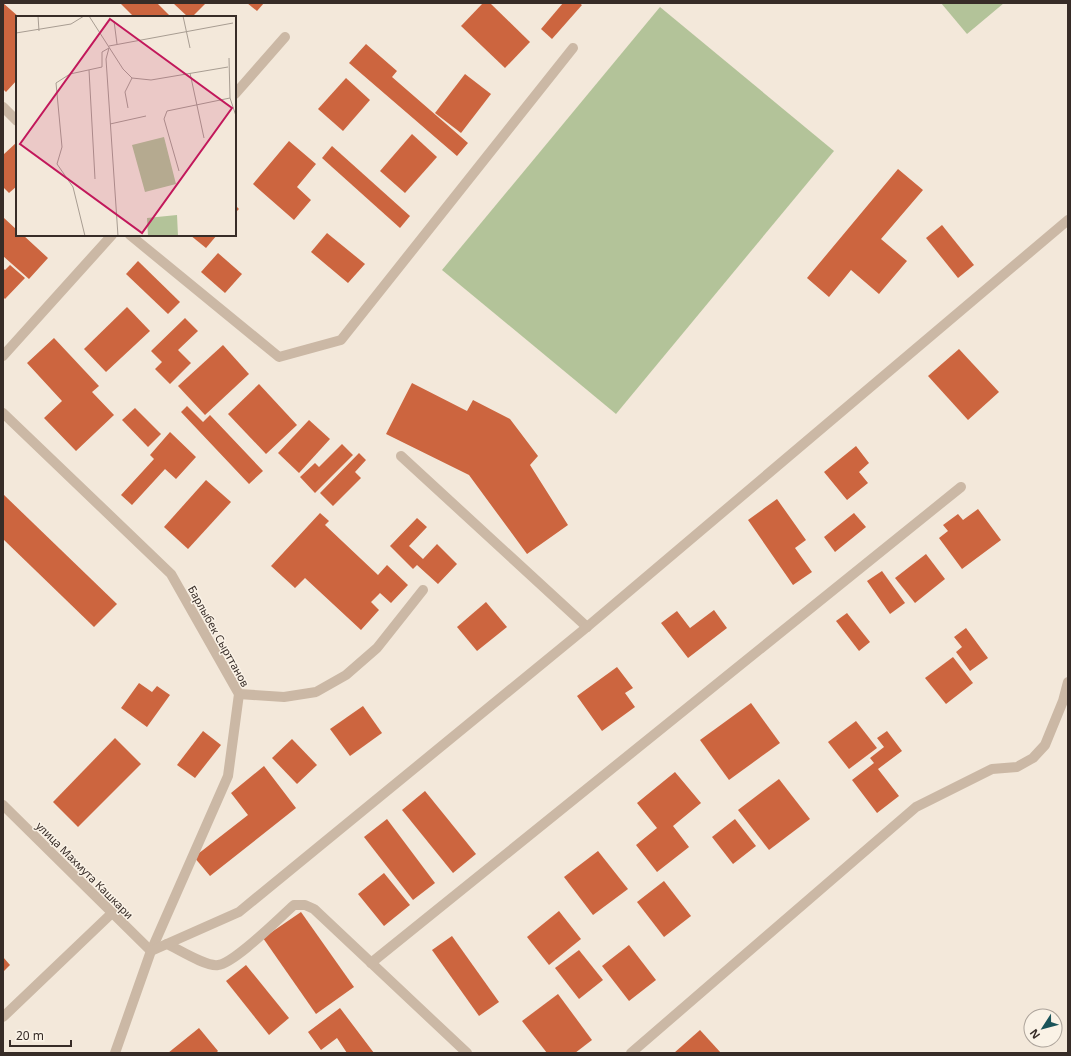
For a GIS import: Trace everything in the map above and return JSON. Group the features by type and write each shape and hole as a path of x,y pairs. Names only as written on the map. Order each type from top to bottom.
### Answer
{"street":[{"path":"236,93 285,36"},
{"path":"131,236 279,357 341,340 573,48"},
{"path":"3,107 16,120"},
{"path":"151,951 239,912 587,627 1068,220"},
{"path":"3,356 111,236"},
{"name":"Барлыбек Сырттанов","path":"3,413 171,574 239,694 228,776 151,951 115,1053"},
{"path":"401,456 587,627"},
{"path":"371,963 961,487"},
{"path":"239,694 284,697 316,692 346,675 377,648 423,590"},
{"path":"631,1053 916,807 992,769 1017,768 1033,758 1045,745 1063,701 1068,682"},
{"name":"улица Махмута Кашкари","path":"3,805 151,951"},
{"path":"167,944 207,963 217,965 230,961 294,905 305,905 314,909 467,1053"},
{"path":"3,1017 112,913"}],"green space":[{"path":"941,3 1004,3 967,34"},
{"path":"660,7 834,151 616,414 442,270"}],"building":[{"path":"3,3 18,16 16,16 15,33 16,81 6,92 3,89"},
{"path":"120,3 157,3 170,16 133,16"},
{"path":"173,3 206,3 193,16 187,16"},
{"path":"247,3 264,3 257,11"},
{"path":"483,3 490,3 530,42 505,68 461,26"},
{"path":"563,3 579,3 582,5 552,39 541,29"},
{"path":"366,44 397,71 392,77 468,143 457,156 349,63"},
{"path":"465,74 491,94 461,133 435,113"},
{"path":"346,78 370,100 343,131 318,109"},
{"path":"412,134 437,157 405,193 380,171"},
{"path":"289,141 316,164 297,187 311,200 294,220 253,184"},
{"path":"16,143 16,187 9,193 3,187 3,155"},
{"path":"332,146 410,216 400,228 322,158"},
{"path":"898,169 923,190 881,239 907,261 879,294 851,270 829,297 807,278"},
{"path":"4,218 16,229 16,236 24,236 48,258 29,279 3,256"},
{"path":"942,225 974,265 958,278 926,238"},
{"path":"327,233 365,264 348,283 311,252"},
{"path":"191,236 216,236 206,248"},
{"path":"218,253 242,274 225,293 201,272"},
{"path":"138,261 180,302 168,314 126,274"},
{"path":"10,265 25,278 5,299 3,297 3,268 5,270"},
{"path":"127,307 150,331 106,372 84,349"},
{"path":"185,318 198,331 178,350 191,363 170,384 155,369 162,362 151,351"},
{"path":"54,338 99,386 92,392 114,415 76,451 44,418 62,401 27,363"},
{"path":"223,345 249,374 205,415 178,386"},
{"path":"959,349 999,392 968,420 928,376"},
{"path":"412,383 467,411 473,400 510,419 538,456 530,465 568,525 527,554 469,475 386,434"},
{"path":"259,384 297,425 266,454 228,414"},
{"path":"187,406 203,422 210,415 263,471 249,484 181,412"},
{"path":"135,408 161,434 148,447 122,420"},
{"path":"309,420 330,439 299,473 278,453"},
{"path":"170,432 196,457 176,479 165,469 132,505 121,495 154,459 150,455"},
{"path":"342,444 353,455 315,493 300,477 315,463 319,467"},
{"path":"856,446 869,463 859,472 868,483 847,500 824,472"},
{"path":"359,453 366,460 355,472 361,478 333,506 320,493"},
{"path":"206,480 231,502 188,549 164,527"},
{"path":"3,494 117,604 94,627 3,539"},
{"path":"777,499 806,540 795,548 812,572 793,585 748,520"},
{"path":"978,509 1001,540 962,569 939,538 948,531 943,525 958,514 963,520"},
{"path":"320,513 329,521 325,525 378,575 387,565 408,585 391,603 380,593 371,602 379,610 361,630 305,578 295,588 271,566"},
{"path":"854,513 866,527 835,552 824,537"},
{"path":"417,518 427,527 409,546 423,559 437,544 457,564 438,584 417,565 413,569 390,546"},
{"path":"926,554 945,579 915,603 895,578"},
{"path":"882,571 905,603 890,614 867,581"},
{"path":"486,602 507,627 477,651 457,627"},
{"path":"714,610 727,628 688,658 661,623 677,611 690,628"},
{"path":"847,613 870,642 859,651 836,621"},
{"path":"966,628 988,658 970,671 956,652 962,647 954,637"},
{"path":"953,657 973,683 946,704 925,678"},
{"path":"617,667 633,688 625,693 635,707 602,731 577,696"},
{"path":"139,683 152,692 157,686 170,695 147,727 121,708"},
{"path":"751,703 780,743 729,780 700,740"},
{"path":"363,706 382,733 350,756 330,729"},
{"path":"856,721 877,748 849,769 828,742"},
{"path":"203,731 221,745 195,778 177,765"},
{"path":"887,731 902,751 878,769 899,796 877,813 852,780 874,763 870,758 884,747 877,738"},
{"path":"115,738 141,764 78,827 53,802"},
{"path":"292,739 317,765 297,784 272,758"},
{"path":"264,766 296,808 210,876 194,857 248,815 231,793"},
{"path":"675,772 701,803 673,826 689,847 657,872 636,845 657,828 637,803"},
{"path":"779,779 810,819 769,850 738,810"},
{"path":"425,791 476,854 453,873 402,810"},
{"path":"387,819 435,883 413,900 364,837"},
{"path":"735,819 756,846 733,864 712,837"},
{"path":"598,851 628,889 593,915 564,877"},
{"path":"384,873 410,905 384,926 358,894"},
{"path":"664,881 691,916 664,937 637,902"},
{"path":"559,911 581,939 549,965 527,937"},
{"path":"301,912 354,987 316,1014 263,938"},
{"path":"452,936 499,1002 479,1016 432,950"},
{"path":"629,945 656,980 629,1001 602,966"},
{"path":"579,950 603,980 579,999 555,968"},
{"path":"3,957 10,965 3,972"},
{"path":"246,965 289,1018 269,1035 226,981"},
{"path":"558,994 592,1040 575,1053 547,1053 522,1021"},
{"path":"340,1008 374,1053 347,1053 337,1038 321,1050 308,1032"},
{"path":"199,1028 218,1051 216,1053 168,1053"},
{"path":"700,1030 721,1053 674,1053"}]}
